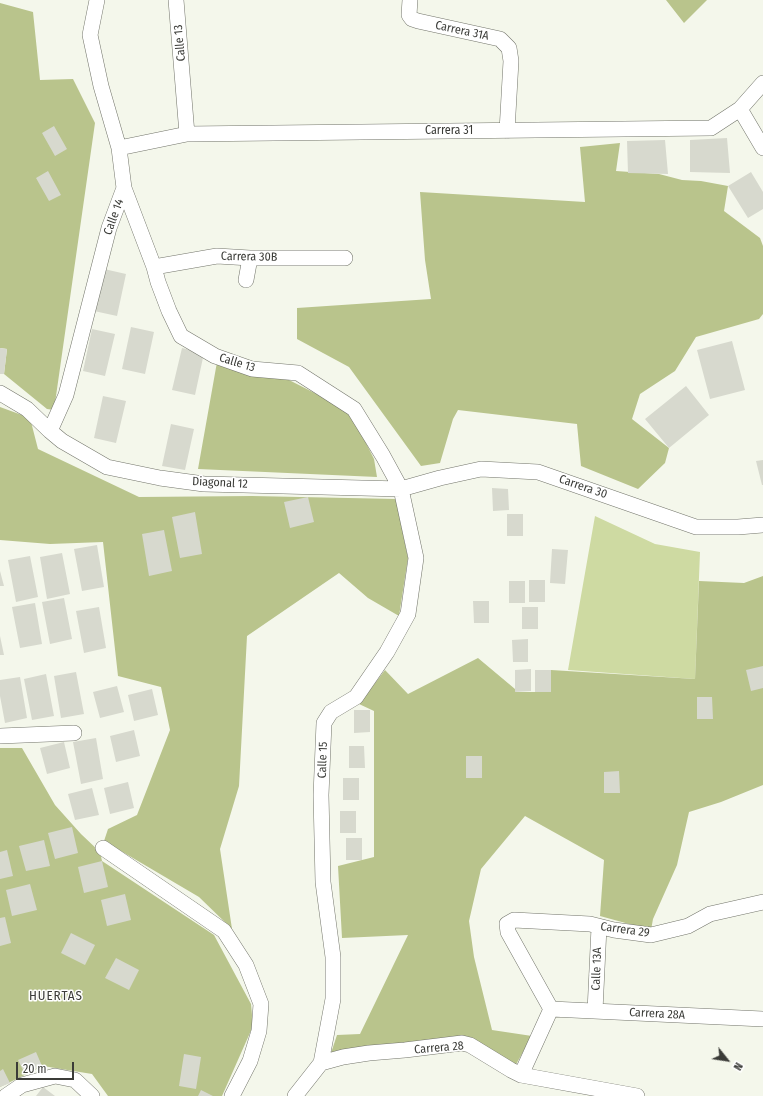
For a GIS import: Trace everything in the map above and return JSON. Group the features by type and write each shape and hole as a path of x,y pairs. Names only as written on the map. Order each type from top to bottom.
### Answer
{"street":[{"name":"Calle 14","path":"50,431 66,395 109,228 124,188 119,148 101,86 90,36 97,0"},
{"name":"Calle 13","path":"176,0 187,134"},
{"name":"Carrera 31A","path":"410,0 409,15 412,19 500,39 509,48 511,61 507,131"},
{"name":"Carrera 31","path":"119,148 187,134 711,128 740,109 763,83"},
{"path":"740,109 763,148"},
{"name":"Calle 13","path":"124,188 169,311 181,336 215,356 252,369 298,373 354,408 401,489"},
{"name":"Carrera 30B","path":"154,267 217,256 250,258 345,258"},
{"path":"246,280 250,258"},
{"name":"Diagonal 12","path":"0,393 27,409 50,431 62,440 107,467 160,478 204,484 401,489"},
{"name":"Carrera 30","path":"401,489 440,478 481,469 538,472 696,527 738,527 763,525"},
{"name":"Calle 15","path":"321,1063 333,999 333,957 323,882 322,795 324,722 331,712 356,697 387,652 408,614 416,558 401,489"},
{"path":"0,736 74,733"},
{"path":"103,848 224,931 246,965 261,1004 259,1031 250,1061 232,1096"},
{"name":"Carrera 29","path":"551,1009 508,932 508,924 514,920 590,924 614,930 652,935 688,926 710,914 763,902"},
{"name":"Calle 13A","path":"595,1010 599,927"},
{"path":"521,1075 551,1009"},
{"name":"Carrera 28A","path":"551,1009 763,1019"},
{"name":"Carrera 28","path":"321,1063 363,1054 462,1043 470,1045 510,1070 521,1075 637,1096"},
{"path":"295,1096 321,1063"},
{"path":"6,1096 22,1085 55,1076 75,1080 92,1096"}],"green space":[{"path":"666,0 707,0 684,23"},
{"path":"0,3 33,12 40,80 73,79 95,123 54,410 47,409 4,374 7,349 0,348"},
{"path":"620,143 616,171 659,174 682,180 701,181 728,186 724,211 760,238 763,246 763,314 759,319 696,337 675,371 640,394 632,419 669,448 665,463 638,489 581,466 577,424 458,410 453,419 440,463 421,466 349,367 297,339 297,308 431,299 425,260 420,192 585,202 580,147"},
{"path":"217,362 289,380 350,411 374,459 377,477 198,469"},
{"path":"0,407 30,418 38,449 139,497 252,496 396,499 408,558 399,616 368,598 339,573 247,636 239,786 220,849 232,929 199,897 104,841 108,829 137,815 170,730 161,687 118,676 103,542 50,544 0,540"},
{"path":"595,516 655,544 700,552 695,679 568,670"},
{"path":"763,576 763,785 721,802 689,812 677,865 653,919 651,930 600,916 604,860 525,816 481,869 469,921 474,957 492,1030 532,1036 514,1068 469,1038 330,1056 337,1035 360,1034 408,935 342,938 338,866 374,857 374,711 359,704 385,670 408,694 478,658 515,689 516,692 551,692 551,670 695,679 699,581 744,583"},
{"path":"0,748 22,748 55,805 81,834 100,852 102,861 214,935 251,1004 253,1026 222,1096 108,1096 92,1074 43,1066 0,1087"}],"building":[{"path":"54,126 67,149 55,156 42,133"},
{"path":"727,138 730,173 690,172 690,140"},
{"path":"665,140 668,174 628,173 627,141"},
{"path":"48,171 61,195 49,201 36,178"},
{"path":"751,172 763,192 763,209 748,218 728,186"},
{"path":"104,269 126,274 117,316 94,311"},
{"path":"131,327 154,332 145,374 122,369"},
{"path":"92,329 115,334 105,376 83,371"},
{"path":"732,341 745,390 710,399 697,350"},
{"path":"0,348 7,349 4,374 0,374"},
{"path":"182,348 204,353 195,395 172,390"},
{"path":"686,386 709,415 669,448 645,419"},
{"path":"103,396 126,401 116,443 94,438"},
{"path":"171,424 194,429 185,470 162,466"},
{"path":"763,460 763,485 762,485 756,461"},
{"path":"492,488 508,489 509,510 493,511"},
{"path":"308,497 314,522 290,528 284,502"},
{"path":"195,512 202,554 180,558 172,517"},
{"path":"507,514 523,514 523,536 507,536"},
{"path":"164,530 172,571 149,576 142,534"},
{"path":"97,545 104,587 82,591 74,549"},
{"path":"552,549 568,550 565,584 550,583"},
{"path":"62,553 70,594 47,599 40,557"},
{"path":"30,556 38,597 16,602 8,560"},
{"path":"0,571 4,586 0,586"},
{"path":"529,580 545,580 545,602 529,602"},
{"path":"509,581 525,581 525,603 509,603"},
{"path":"64,598 72,639 50,644 42,602"},
{"path":"473,601 489,601 489,623 474,623"},
{"path":"35,603 42,644 20,648 12,607"},
{"path":"99,607 106,648 84,653 76,611"},
{"path":"522,607 538,607 538,629 522,629"},
{"path":"0,636 4,655 0,655"},
{"path":"528,639 528,662 513,662 512,640"},
{"path":"763,666 763,688 751,691 746,670"},
{"path":"531,669 531,691 515,692 515,670"},
{"path":"535,670 551,670 551,692 535,692"},
{"path":"76,672 84,714 61,718 54,676"},
{"path":"46,674 54,716 32,720 24,679"},
{"path":"20,677 27,718 5,723 0,696 0,680"},
{"path":"117,686 124,712 100,718 93,692"},
{"path":"152,689 158,715 134,721 128,695"},
{"path":"697,697 712,697 713,719 697,719"},
{"path":"354,710 370,710 370,732 354,733"},
{"path":"134,730 140,756 116,762 110,736"},
{"path":"96,738 103,779 81,784 73,742"},
{"path":"64,742 70,768 47,774 40,748"},
{"path":"349,746 364,746 365,768 349,768"},
{"path":"466,756 482,756 482,778 466,778"},
{"path":"619,771 620,793 604,793 604,772"},
{"path":"343,778 359,778 359,800 343,800"},
{"path":"128,782 134,808 110,814 104,788"},
{"path":"92,788 99,815 75,820 68,794"},
{"path":"340,811 356,811 356,833 340,833"},
{"path":"72,827 78,853 55,859 48,833"},
{"path":"346,838 362,838 362,860 346,860"},
{"path":"44,840 50,866 26,871 19,846"},
{"path":"7,850 13,876 0,879 0,852"},
{"path":"102,861 108,887 84,893 78,867"},
{"path":"30,884 37,910 12,916 6,890"},
{"path":"125,894 131,920 107,926 101,900"},
{"path":"5,917 11,943 0,946 0,918"},
{"path":"71,933 95,945 85,965 61,953"},
{"path":"116,958 139,970 129,990 105,978"},
{"path":"36,1052 42,1066 25,1074 18,1060"},
{"path":"184,1054 201,1057 196,1089 179,1086"},
{"path":"3,1069 10,1083 0,1087 0,1071"},
{"path":"43,1087 55,1096 36,1096"},
{"path":"201,1090 213,1096 198,1096"}],"district":[{"name":"HUERTAS","path":"56,996"}]}
